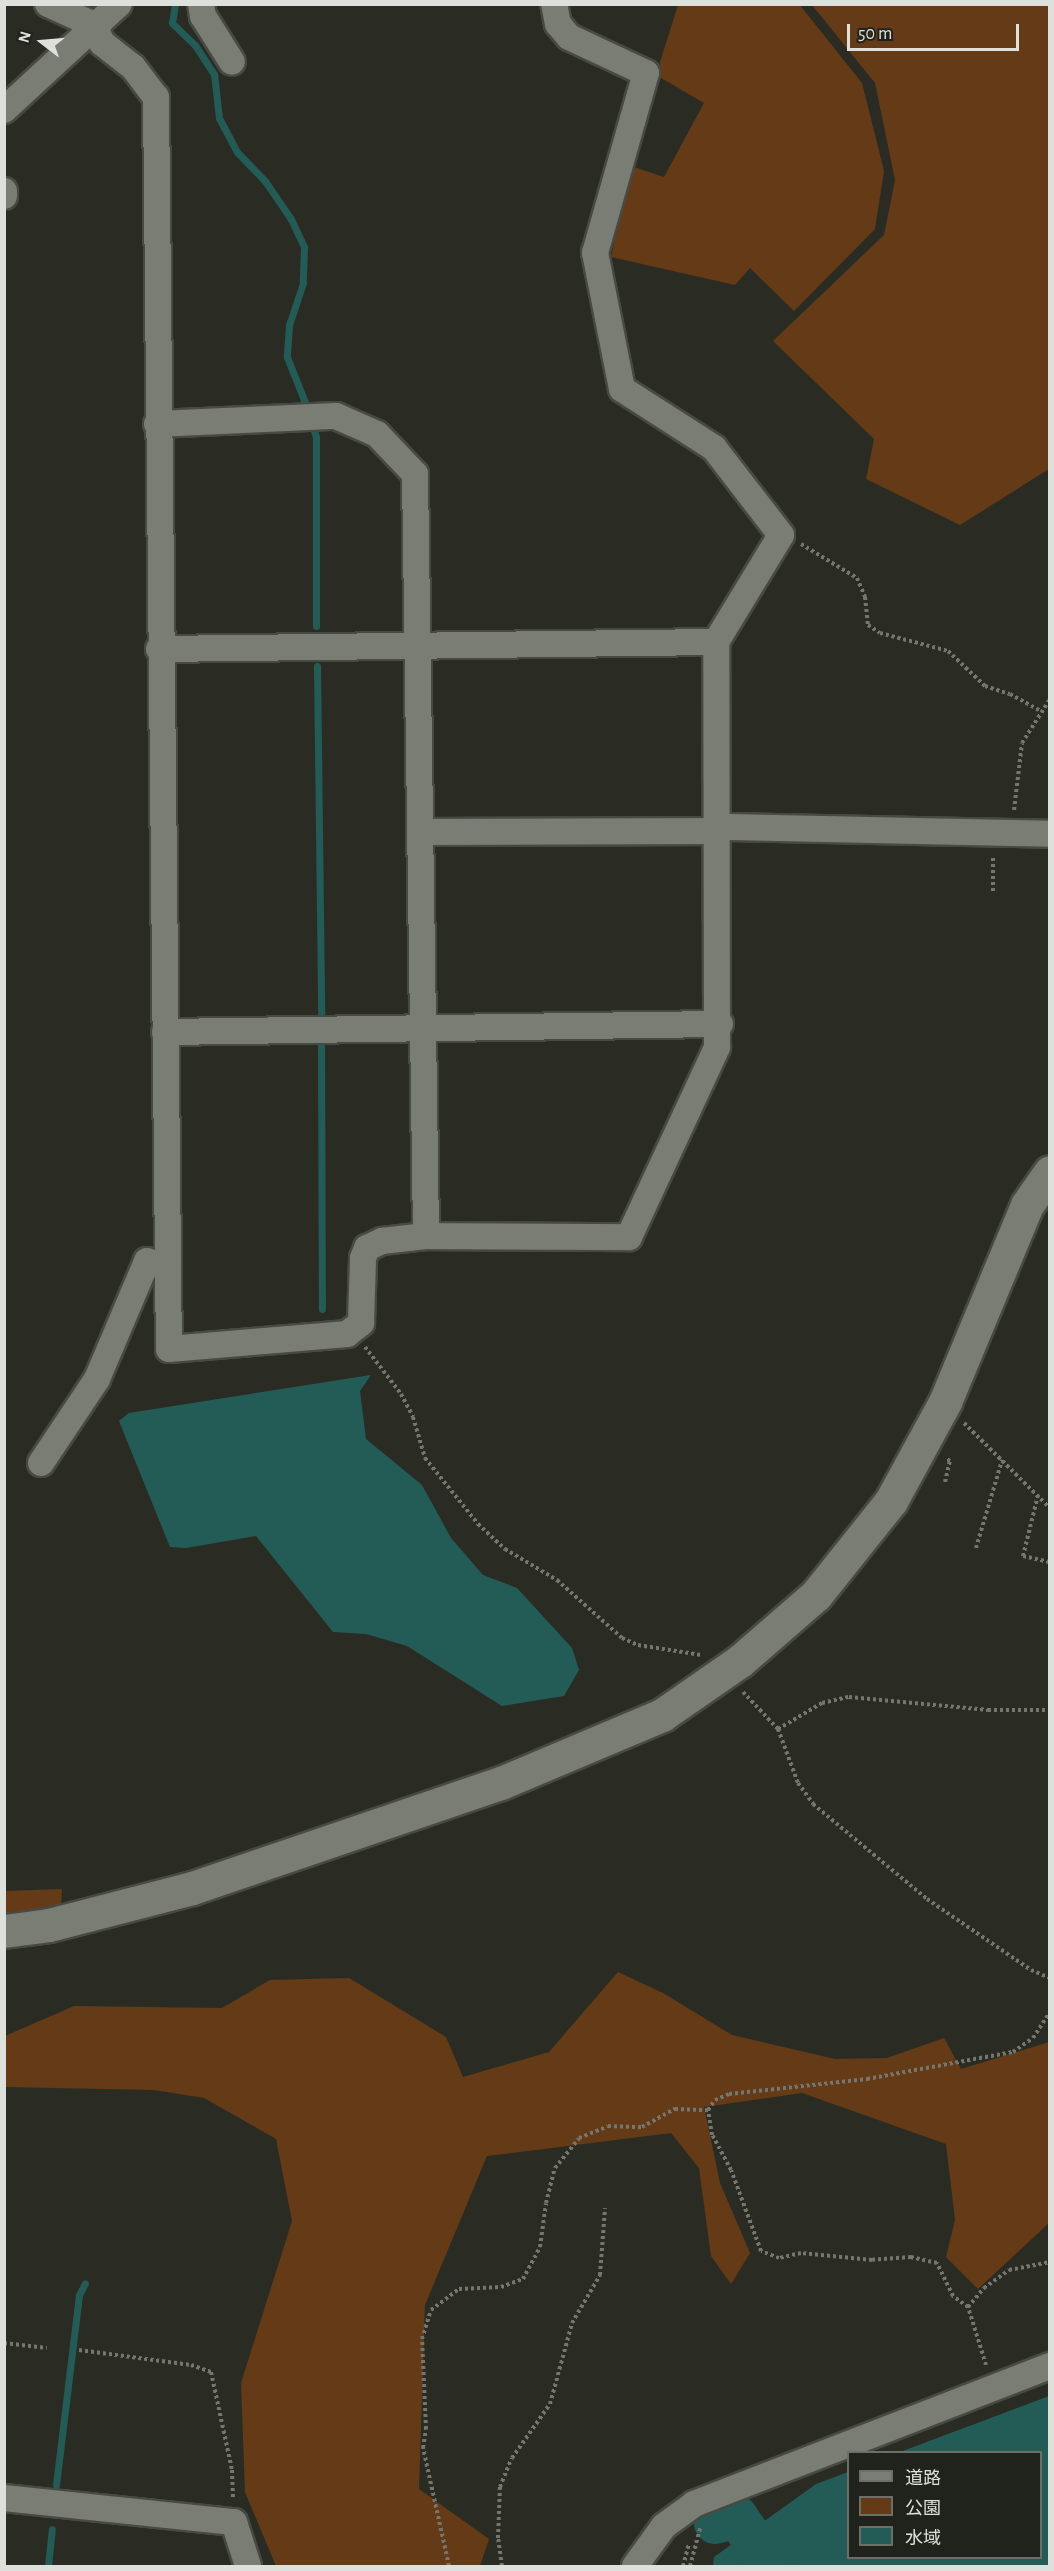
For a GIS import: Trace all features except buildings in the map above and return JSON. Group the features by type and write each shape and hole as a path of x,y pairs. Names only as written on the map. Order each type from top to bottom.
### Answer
{"street":[{"path":"48,4 94,25 102,43 133,67 156,98 159,649 166,1267 169,1349 352,1330 361,1323 363,1258 367,1248 382,1241 426,1236 629,1237 717,1047 720,1024 716,642 781,535 714,448 622,389 595,253 646,73 569,37 558,24 554,4"},
{"path":"4,110 119,4"},
{"path":"201,4 232,62"},
{"path":"4,191 4,196"},
{"path":"158,424 336,416 377,434 415,474 415,644 424,1027 426,1236"},
{"path":"159,649 716,642"},
{"path":"420,832 718,831 729,827 1050,834"},
{"path":"165,1032 720,1024"},
{"path":"4,1931 49,1925 192,1888 501,1783 662,1715 723,1672 816,1595 891,1501 945,1402 1027,1205 1050,1172"},
{"path":"41,1463 97,1379 147,1261 166,1267"},
{"path":"635,2566 664,2526 694,2504 1050,2366"},
{"path":"4,2498 234,2522 248,2566"}],"path":[{"path":"781,535 857,578 866,597 865,616 874,629 948,651 985,686 1041,711"},
{"path":"993,891 1018,755 1041,711 1050,699"},
{"path":"352,1330 400,1394 413,1417 425,1458 478,1524 505,1549 557,1580 622,1638 638,1645 701,1656 723,1672 778,1729 798,1783 813,1804 927,1899 1031,1970 1050,1978"},
{"path":"964,1422 1050,1508"},
{"path":"976,1548 1002,1460"},
{"path":"1038,1495 1023,1556 1050,1562"},
{"path":"778,1729 822,1703 849,1697 987,1710 1050,1710"},
{"path":"993,2389 968,2307 953,2296 937,2263 927,2260 801,2253 779,2258 761,2251 731,2170 712,2135 708,2110 715,2100 729,2094 867,2079 1013,2052 1033,2038 1050,2012"},
{"path":"449,2566 423,2448 426,2429 422,2339 430,2310 459,2289 501,2288 527,2274 540,2247 552,2176 561,2157 579,2138 597,2128 642,2127 675,2109 708,2110"},
{"path":"502,2566 498,2538 504,2473 550,2404 572,2323 600,2275 605,2208"},
{"path":"968,2307 984,2288 1009,2270 1050,2262"},
{"path":"4,2343 47,2348"},
{"path":"79,2350 191,2365 211,2372 231,2470 234,2522"},
{"path":"690,2566 701,2531 694,2504"},
{"path":"683,2566 689,2544"}],"green space":[{"path":"799,4 862,83 884,171 875,229 794,311 750,268 735,285 611,257 631,166 664,177 704,103 656,75 678,5"},
{"path":"812,5 1049,5 1049,469 960,525 866,479 874,439 773,341 884,235 895,180 875,83"},
{"path":"62,1889 61,1907 5,1917 4,1891"},
{"path":"618,1972 663,1993 732,2035 835,2059 887,2058 944,2038 961,2069 1049,2042 1049,2223 978,2289 946,2257 955,2220 946,2144 802,2093 704,2107 720,2183 750,2253 731,2284 711,2256 699,2168 671,2133 487,2156 425,2305 419,2489 489,2539 480,2566 276,2566 245,2492 241,2383 292,2221 276,2139 204,2098 154,2090 5,2087 5,2036 74,2006 222,2008 270,1980 349,1978 446,2037 463,2077 549,2052"}],"water":[{"path":"371,1375 360,1391 366,1439 422,1485 451,1538 483,1575 517,1588 572,1648 579,1670 564,1696 502,1706 407,1646 366,1634 333,1632 256,1536 186,1548 170,1547 119,1421 129,1413"},
{"path":"1049,2396 1049,2566 713,2566 714,2557 816,2484 847,2472 847,2559 1042,2559 1042,2451 903,2451"}],"waterway":[{"path":"175,4 172,23 195,45 214,74 219,118 237,152 265,181 291,219 304,247 303,283 289,325 287,357 306,405"},
{"path":"312,424 316,437 316,626"},
{"path":"317,666 321,1015"},
{"path":"321,1041 322,1309"},
{"path":"56,2485 79,2295 85,2283"},
{"path":"715,2523 737,2517 771,2566"},
{"path":"48,2566 52,2529"}]}
